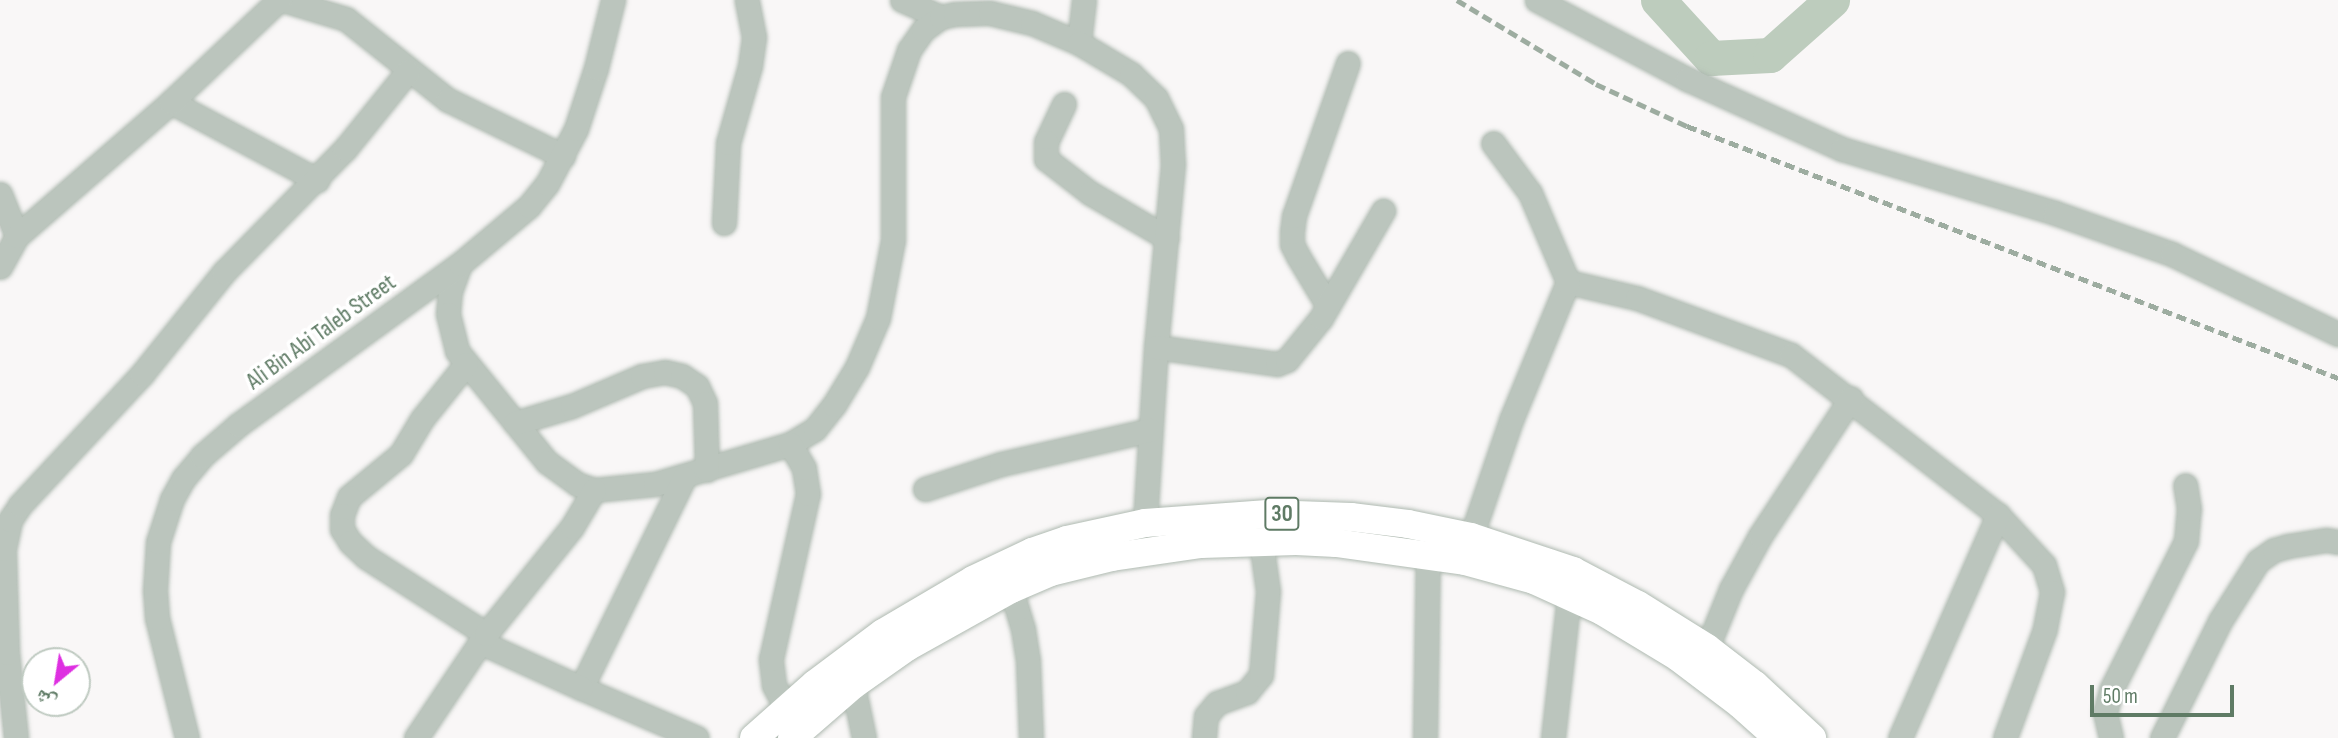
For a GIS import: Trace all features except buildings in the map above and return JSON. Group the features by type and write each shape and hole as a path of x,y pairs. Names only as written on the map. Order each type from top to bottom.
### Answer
{"main road":[{"name":"30","path":"792,738 853,685 907,647 1011,589 1109,544 1145,523 1219,516 1307,515 1380,520 1471,537 1573,571 1638,605 1707,648 1763,692 1812,738"},
{"name":"30","path":"754,738 849,656 922,608 1032,552 1109,544 1261,542 1336,543 1428,555 1498,569 1569,595 1678,657 1740,704 1778,738"}],"street":[{"path":"0,267 17,236 281,0 346,19 408,71 448,100 563,156"},
{"name":"Ali Bin Abi Taleb Street","path":"187,738 157,618 155,592 158,542 172,499 183,479 202,456 238,425 460,264 529,206 547,184 563,156 590,87 613,0"},
{"path":"724,223 728,143 754,37 747,0"},
{"path":"902,0 941,18"},
{"path":"1079,43 1084,0"},
{"path":"1537,0 1699,85 1842,149 2055,213 2172,254 2338,334"},
{"path":"460,264 450,291 448,314 451,337 466,364 560,474 594,490 621,489 684,478 790,444 815,429 825,418 868,343 890,267 895,214 891,121 899,73 923,30 941,18 973,13 1008,16 1079,43 1145,85 1165,113 1174,146 1156,347 1145,523"},
{"path":"1328,306 1292,244 1292,232 1294,216 1348,63"},
{"path":"16,738 7,653 4,549 9,520 142,374 224,272 317,180 408,71"},
{"path":"170,102 317,180"},
{"path":"1064,104 1046,142 1046,159 1078,185 1167,238"},
{"path":"1471,537 1511,420 1568,282 1530,193 1493,143"},
{"path":"0,194 17,236"},
{"path":"1156,347 1277,364 1294,355 1328,306 1383,211"},
{"path":"1568,282 1637,298 1791,355 1851,398 1998,515 2044,565 2052,592 2045,629 2005,738"},
{"path":"466,364 422,419 401,454 349,497 342,515 342,529 350,542 366,557 483,638 582,688 697,738"},
{"path":"515,422 572,406 642,376 665,372 682,376 697,386 705,403 707,470"},
{"path":"1707,648 1718,617 1755,545 1851,398"},
{"path":"925,489 1001,464 1150,430"},
{"path":"786,708 774,685 771,659 808,494 804,468 790,444"},
{"path":"582,688 684,478"},
{"path":"2111,738 2105,713 2111,690 2186,541 2189,509 2185,485"},
{"path":"416,738 483,638 536,568 572,527 594,490"},
{"path":"1900,738 1998,515"},
{"path":"2162,738 2220,621 2258,561 2274,550 2288,546 2327,540 2338,542"},
{"path":"1204,738 1206,716 1217,704 1247,692 1261,675 1268,591 1261,542"},
{"path":"1425,738 1428,555"},
{"path":"1011,589 1023,629 1028,662 1031,738"},
{"path":"1553,738 1569,595"},
{"path":"853,685 864,738"}],"waterway":[{"path":"1658,0 1711,58 1770,55 1832,0"}],"railway":[{"path":"1457,0 1596,84 1687,126 2338,378"}]}
